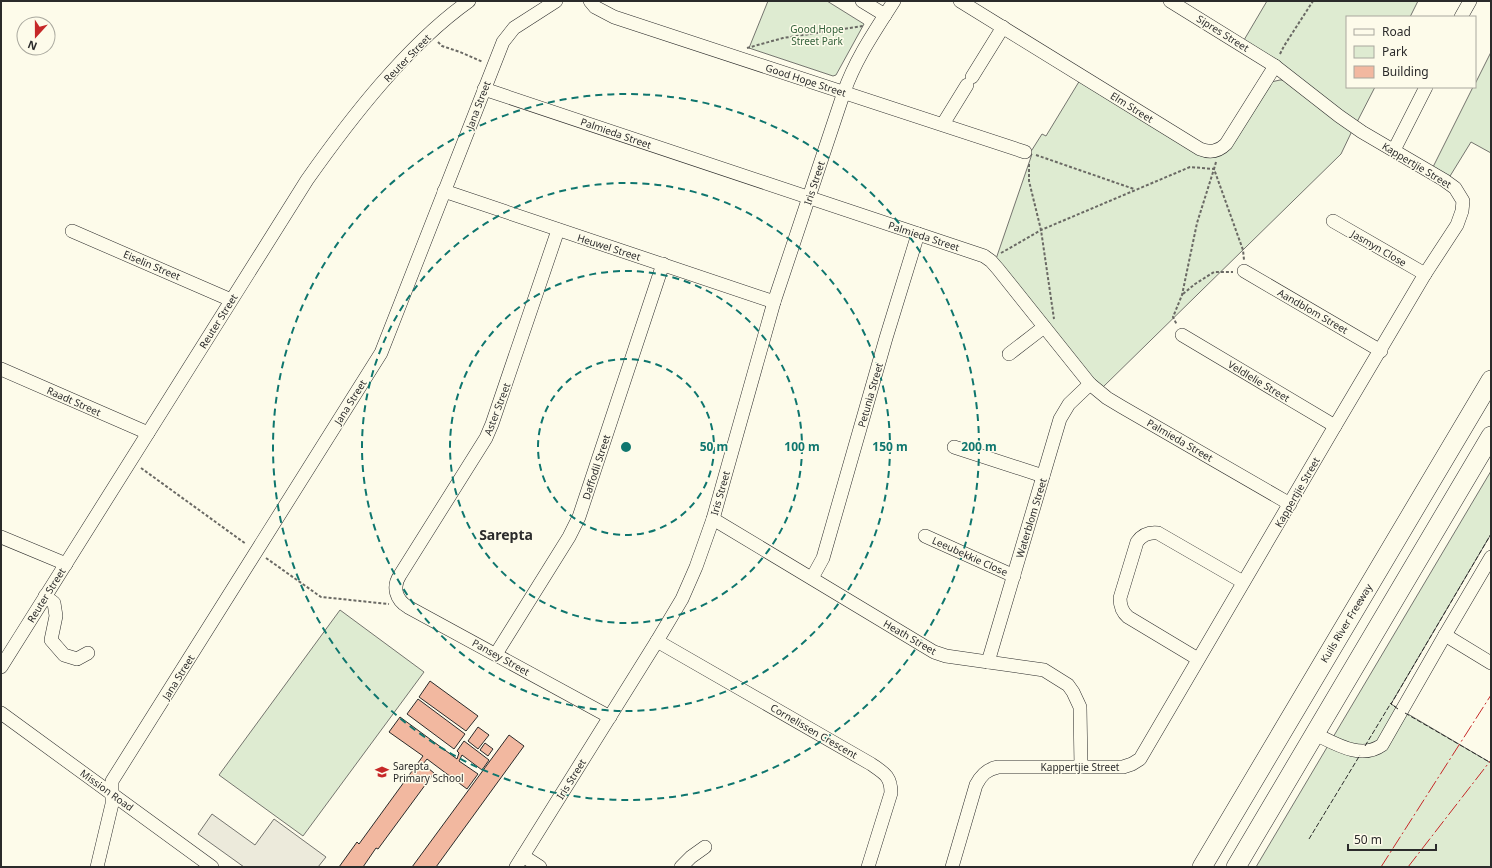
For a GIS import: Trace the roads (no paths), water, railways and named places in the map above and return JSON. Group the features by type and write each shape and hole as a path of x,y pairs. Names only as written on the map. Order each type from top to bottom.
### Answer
{"highway":[{"name":"Kuils River Freeway","path":"1202,867 1491,380"},
{"path":"1236,867 1491,436"}],"street":[{"name":"Jana Street","path":"97,867 112,804 112,782 381,353 503,42 514,28 556,1"},
{"name":"Good Hope Street","path":"590,1 595,7 614,17 1025,152"},
{"path":"862,1 885,15"},
{"name":"Iris Street","path":"520,862 657,641 689,583 713,519 774,302 850,74 866,44 894,1"},
{"name":"Elm Street","path":"960,1 1200,149 1209,152 1221,149 1226,144 1275,66"},
{"name":"Sipres Street","path":"1170,1 1275,66"},
{"path":"1462,16 1470,1"},
{"name":"Reuter Street","path":"1,667 306,180 380,86 413,50 462,3"},
{"path":"942,124 1003,27"},
{"name":"Kappertjie Street","path":"952,867 976,785 985,773 998,767 1123,767 1140,759 1425,274 1457,225 1462,211 1463,201 1455,188 1362,132 1275,66"},
{"path":"1394,150 1425,88"},
{"name":"Palmieda Street","path":"484,89 977,253 991,261 1090,384 1107,398 1290,504"},
{"name":"Heuwel Street","path":"444,191 774,302"},
{"name":"Jasmyn Close","path":"1333,221 1425,274"},
{"name":"Aster Street","path":"396,594 397,579 486,438 558,230"},
{"name":"Eiselin Street","path":"72,231 231,300"},
{"name":"Petunia Street","path":"812,578 823,558 886,338 918,234"},
{"name":"Daffodil Street","path":"496,654 569,538 579,517 663,264"},
{"name":"Aandblom Street","path":"1244,271 1381,351"},
{"path":"1009,354 1044,327"},
{"name":"Veldlelie Street","path":"1182,335 1335,426"},
{"name":"Raadt Street","path":"1,369 148,433"},
{"name":"Waterblom Street","path":"988,662 1062,414 1074,398 1090,384"},
{"path":"954,447 1043,476"},
{"name":"Heath Street","path":"713,519 934,652 946,656 1044,670 1061,680 1074,692 1080,707 1081,767"},
{"path":"1198,659 1128,617 1123,611 1120,598 1137,542 1147,534 1152,533 1163,535 1243,582"},
{"path":"1,536 66,564"},
{"name":"Leeubekkie Close","path":"926,536 1014,576"},
{"path":"1315,734 1349,749 1363,752 1375,750 1382,745 1491,556"},
{"name":"Pansey Street","path":"396,594 408,608 496,654 610,717"},
{"path":"45,596 54,603 56,616 51,640 64,656 77,659 88,653"},
{"path":"1445,635 1491,663"},
{"name":"Cornelissen Crescent","path":"657,641 871,764 887,777 891,783 891,793 868,867"},
{"name":"Mission Road","path":"1,713 212,867"},
{"path":"681,867 691,857 705,847"},
{"path":"520,862 540,867"}],"place":[{"name":"Sarepta Primary School","path":"382,772"}],"district":[{"name":"Sarepta","path":"506,535"}],"park label":[{"name":"Good Hope Street Park","path":"817,34"}]}
